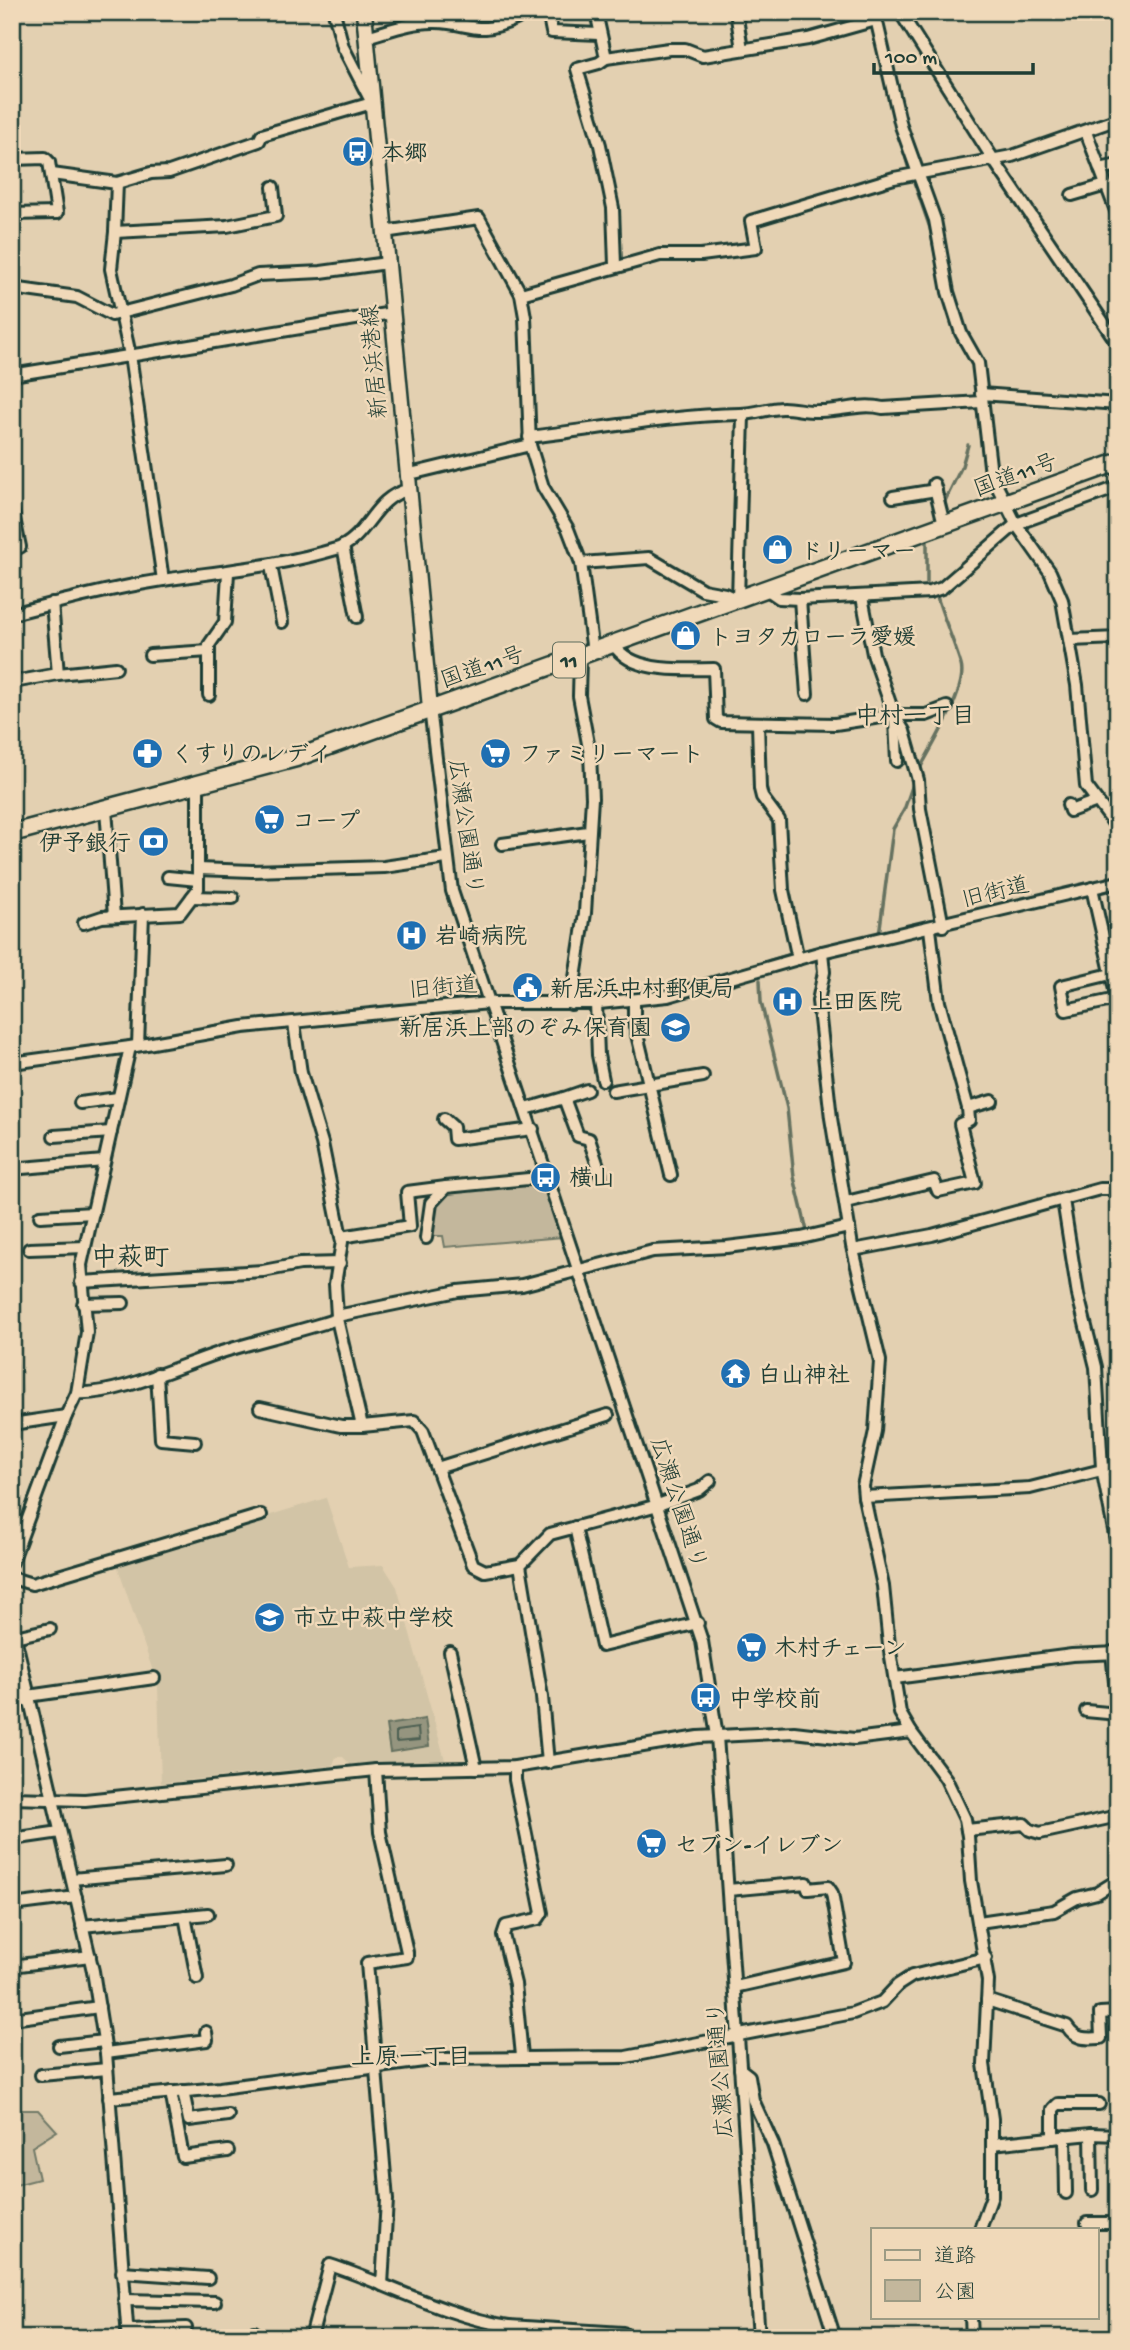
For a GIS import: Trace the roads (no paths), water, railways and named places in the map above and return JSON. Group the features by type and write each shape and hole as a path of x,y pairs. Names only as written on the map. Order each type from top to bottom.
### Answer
{"highway":[{"name":"国道11号","path":"12,834 296,758 737,600 942,515 1004,502 1118,462"}],"main road":[{"name":"新居浜港線","path":"363,12 430,708"}],"street":[{"path":"52,174 117,183 210,160 259,141 262,135 372,103 343,47 334,12"},
{"path":"366,37 436,22 474,30 483,29 513,21 519,12"},
{"path":"548,12 552,32 598,34"},
{"path":"596,12 598,34 606,58"},
{"path":"736,12 742,50"},
{"path":"900,12 993,159 1118,344"},
{"path":"615,265 613,208 600,145 577,69 599,63 606,58 669,49 685,49 703,56 808,39 877,15 916,173 935,220 944,279 961,333 978,363 991,474 1017,524 1050,572 1062,600 1086,760 1086,786 1118,829"},
{"path":"521,294 584,279 615,265 660,255 701,255 756,248 751,221 916,173 1038,148 1118,119"},
{"path":"1086,132 1118,216"},
{"path":"12,159 45,158 52,174 57,213 12,214"},
{"path":"1100,169 1118,165"},
{"path":"117,183 111,269 130,355 163,580"},
{"path":"1072,195 1107,185"},
{"path":"115,232 228,226 276,216 272,187"},
{"path":"384,232 479,218 521,294 525,317 529,441 543,487 568,529 581,563 587,654 579,696 592,774 586,900 571,1004"},
{"path":"12,288 77,297 112,315 121,310 231,285 258,275 321,272 387,263"},
{"path":"12,375 392,313"},
{"path":"12,614 163,580 271,566 343,546 352,541 370,516 407,483 529,441 637,421 723,413 743,415 782,408 822,411 867,404 883,408 981,398 1118,404"},
{"path":"581,563 649,558 703,590 725,594 737,600 743,415"},
{"path":"765,589 779,598 800,599 862,597 942,588 1017,524 1118,486"},
{"path":"893,497 935,487 942,515"},
{"path":"12,509 20,547 12,549"},
{"path":"343,546 357,617"},
{"path":"271,566 282,622"},
{"path":"209,695 209,645 225,622 228,573"},
{"path":"862,597 873,654 894,715 904,731 918,780 920,809 943,926"},
{"path":"800,599 807,694"},
{"path":"52,603 58,674"},
{"path":"1070,640 1118,638"},
{"path":"614,645 621,656 635,662 673,669 714,669 716,719 758,723 835,724 894,715 926,715 947,707"},
{"path":"150,655 209,652"},
{"path":"19,681 116,668"},
{"name":"広瀬公園通り","path":"430,708 452,891 698,1623 712,1687 759,2338"},
{"path":"894,715 897,761"},
{"path":"758,723 760,789 762,797 779,820 783,890 798,959"},
{"path":"84,923 114,916 180,913 198,889 198,786"},
{"path":"1068,805 1070,811 1097,801"},
{"path":"106,809 114,916"},
{"path":"502,844 588,832"},
{"path":"168,877 252,871 384,867 446,858"},
{"name":"旧街道","path":"12,1063 134,1046 203,1033 294,1023 490,1003 571,1004 634,1001 668,996 822,952 943,926 1118,882"},
{"path":"1092,888 1117,999 1066,1010 1060,986 1111,974"},
{"path":"192,897 233,898"},
{"path":"12,1562 16,1542 65,1416 78,1393 87,1332 81,1282 85,1248 118,1098 134,1046 143,914"},
{"path":"846,1202 934,1181 938,1191 975,1183 960,1124 969,1120 968,1108 939,1002 930,929"},
{"path":"822,952 824,972 818,1001 831,1118 853,1250 880,1361 875,1431 863,1486 864,1497 883,1586 900,1713 946,1779 967,1830 986,1958 984,2064 992,2119 992,2196 979,2228"},
{"path":"634,1001 634,1022 671,1175"},
{"path":"596,1003 598,1055 603,1080"},
{"path":"294,1023 301,1073 322,1143 341,1237 340,1263 335,1284 337,1318 362,1426"},
{"path":"613,1091 648,1083 703,1076"},
{"path":"526,1109 587,1090"},
{"path":"80,1103 118,1098"},
{"path":"564,1098 578,1136 589,1139 601,1175"},
{"path":"968,1108 992,1101"},
{"path":"444,1119 453,1127 454,1139 533,1129"},
{"path":"54,1136 111,1132"},
{"path":"22,1168 104,1161"},
{"path":"341,1237 410,1226 407,1192 549,1177"},
{"path":"426,1238 432,1203 446,1187"},
{"path":"853,1250 932,1236 983,1219 1100,1189 1118,1189"},
{"path":"1063,1200 1078,1295 1096,1367 1102,1468 1118,1551"},
{"path":"40,1216 93,1213"},
{"path":"78,1393 109,1389 337,1318 458,1291 522,1285 581,1272 653,1251 727,1247 801,1238 849,1227"},
{"path":"29,1250 85,1248"},
{"path":"81,1282 263,1271 300,1264 340,1263"},
{"path":"83,1304 123,1303"},
{"path":"157,1374 161,1439 195,1442"},
{"path":"260,1408 341,1426 414,1421 423,1431 473,1565 485,1571 520,1565 550,1534 658,1505 699,1490 710,1481"},
{"path":"437,1468 608,1415"},
{"path":"12,1424 65,1416"},
{"path":"864,1497 1030,1488 1118,1466"},
{"path":"12,1578 32,1584 261,1515"},
{"path":"575,1527 602,1646 698,1623"},
{"path":"520,1565 542,1697 548,1763"},
{"path":"12,1624 90,1956 99,2007 107,2069 127,2334 186,2328"},
{"path":"15,1637 50,1629"},
{"path":"450,1652 476,1768"},
{"path":"895,1678 1115,1652 1118,1714 1086,1711"},
{"path":"12,1701 155,1678"},
{"path":"12,1798 85,1800 376,1770 515,1767 717,1736 794,1732 854,1739 911,1732"},
{"path":"515,1767 515,1780 542,1913 538,1919 506,1926 503,1935 515,1984 522,2056"},
{"path":"376,1770 380,1832 407,1952 407,1957 368,1964 387,2200 382,2285"},
{"path":"967,1830 1024,1824 1030,1830 1040,1833 1118,1816"},
{"path":"12,1839 60,1832"},
{"path":"72,1879 226,1865"},
{"path":"979,1922 1054,1911 1077,1898 1097,1893 1118,1880"},
{"path":"728,1890 795,1881 806,1882 808,1889 828,1888 832,1893 844,1962 735,1987"},
{"path":"12,1905 76,1897"},
{"path":"82,1926 208,1914"},
{"path":"185,1916 197,1978"},
{"path":"12,1966 90,1956"},
{"path":"109,2098 439,2059 522,2056 626,2057 853,2013 882,2003 898,1985 912,1976 986,1958"},
{"path":"987,2000 1067,2026 1073,2034 1083,2039 1101,2038 1100,2013 1118,2012"},
{"path":"12,2019 99,2007"},
{"path":"59,2046 105,2047 207,2040 206,2032"},
{"path":"41,2075 107,2069"},
{"path":"740,2069 750,2076 753,2101 773,2144 835,2338"},
{"path":"177,2092 189,2120 229,2115"},
{"path":"177,2092 183,2157 229,2151"},
{"path":"1053,2138 1053,2109 1058,2104 1099,2104"},
{"path":"992,2144 1091,2134 1118,2135"},
{"path":"1091,2134 1092,2190"},
{"path":"1065,2137 1066,2193"},
{"path":"1087,2222 1118,2222"},
{"path":"311,2338 330,2265 481,2320 509,2326 623,2333 622,2338"},
{"path":"122,2273 208,2278"},
{"path":"124,2300 215,2302"},
{"path":"971,2318 972,2338"},
{"path":"508,2338 509,2326"}],"water":[{"path":"425,1719 429,1746 390,1752 386,1725"}],"waterway":[{"path":"901,141 908,166"},
{"path":"914,182 930,228 942,287"},
{"path":"942,507 962,466 968,445"},
{"path":"927,542 927,583"},
{"path":"919,770 954,703 962,675 936,593"},
{"path":"879,935 893,829 904,810 914,781"},
{"path":"798,952 844,941"},
{"path":"768,961 788,955"},
{"path":"760,980 761,1002 787,1108 794,1177 807,1231"}],"place":[{"name":"本郷","path":"358,152"},
{"name":"ドリーマー","path":"777,550"},
{"name":"トヨタカローラ愛媛","path":"686,636"},
{"name":"くすりのレデイ","path":"148,753"},
{"name":"ファミリーマート","path":"496,753"},
{"name":"コープ","path":"269,820"},
{"name":"伊予銀行","path":"154,842"},
{"name":"岩崎病院","path":"412,935"},
{"name":"新居浜中村郵便局","path":"527,988"},
{"name":"上田医院","path":"787,1001"},
{"name":"新居浜上部のぞみ保育園","path":"675,1027"},
{"name":"横山","path":"546,1177"},
{"name":"白山神社","path":"735,1374"},
{"name":"市立中萩中学校","path":"270,1617"},
{"name":"木村チェーン","path":"751,1647"},
{"name":"中学校前","path":"706,1698"},
{"name":"セブン-イレブン","path":"652,1844"}],"district":[{"name":"中村一丁目","path":"915,715"},
{"name":"中萩町","path":"130,1256"},
{"name":"上原一丁目","path":"411,2056"}]}
